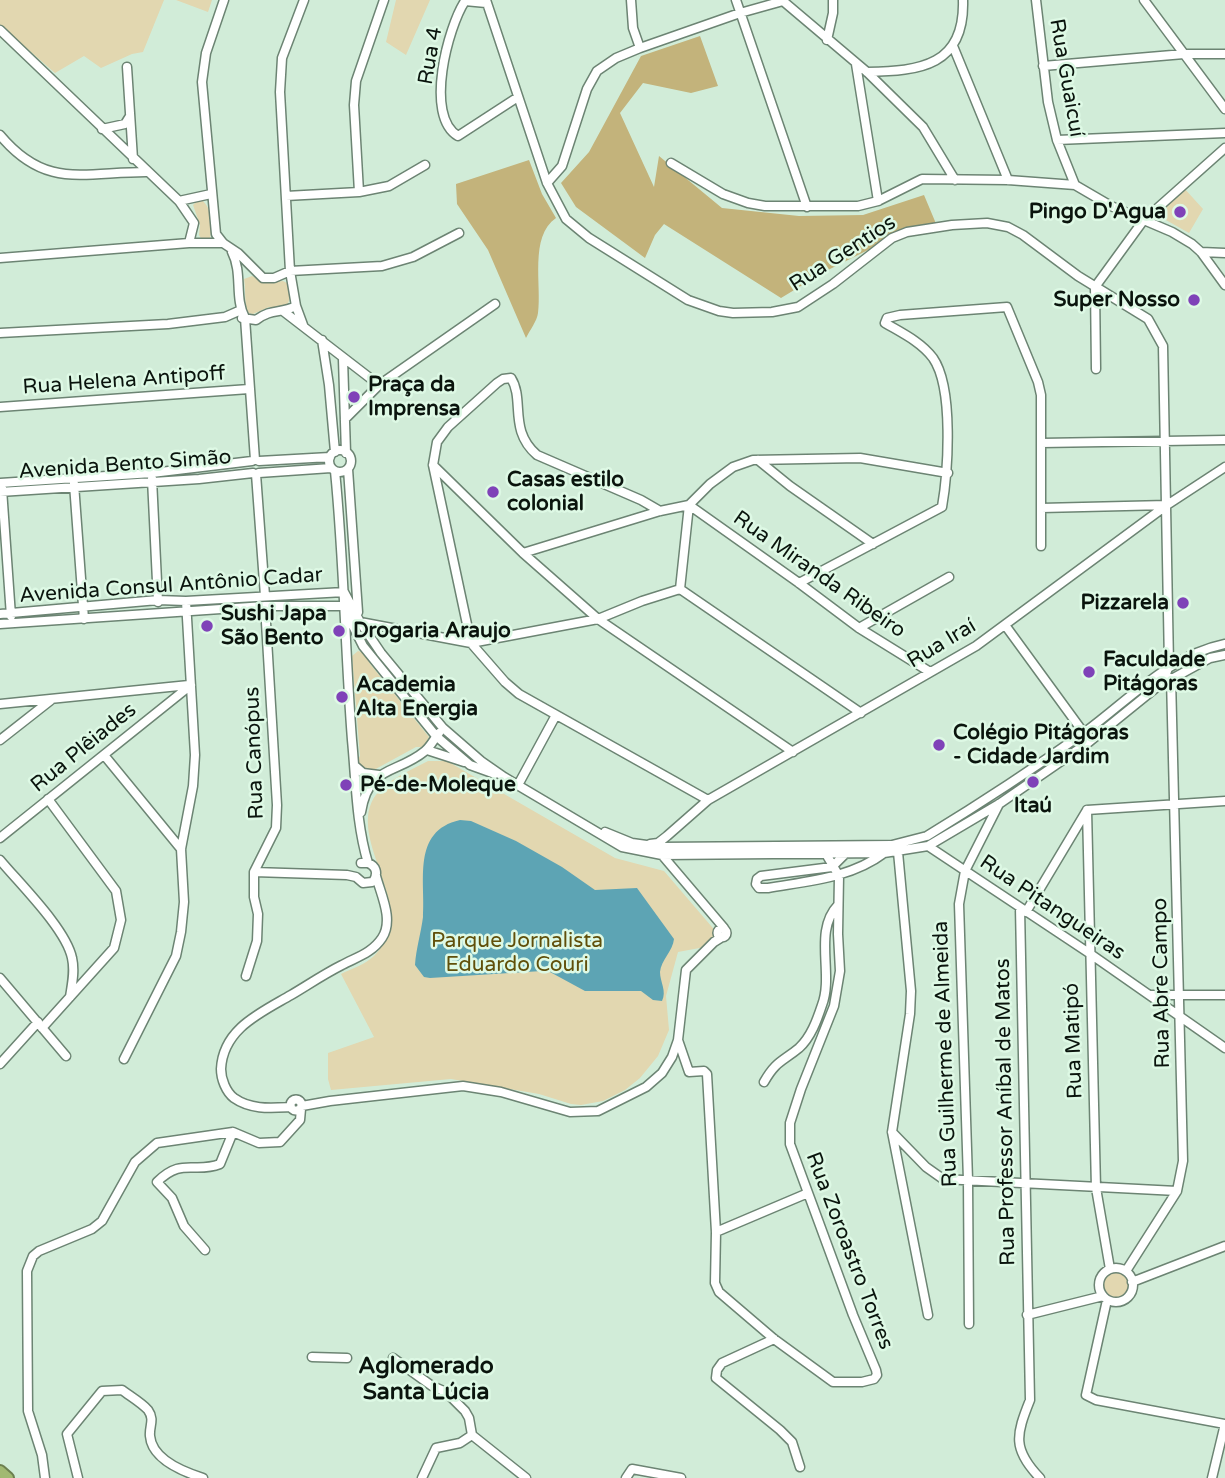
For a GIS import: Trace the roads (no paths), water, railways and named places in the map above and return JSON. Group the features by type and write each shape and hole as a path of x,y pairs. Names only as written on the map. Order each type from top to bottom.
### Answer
{"highway":[{"path":"0,1471 8,1478"}],"street":[{"path":"224,0 206,53 202,82 216,234 223,243 263,278 269,279 290,271 382,266 413,257 458,233"},
{"path":"303,325 296,306 290,271 280,79 282,58 304,0"},
{"path":"359,192 354,105 356,81 384,0"},
{"name":"Rua 4","path":"486,1 464,0 457,13 444,54 440,91 445,116 452,133 458,136 518,97"},
{"path":"631,0 633,29 640,48"},
{"path":"736,0 807,207"},
{"path":"827,40 833,0"},
{"path":"867,72 919,68 932,64 953,46 958,36 964,12 963,0"},
{"name":"Rua Guaicuí","path":"1036,0 1043,66 1057,140 1075,185"},
{"path":"1144,0 1225,109"},
{"name":"Rua Gentios","path":"486,1 547,183 566,219 589,238 688,300 719,311 772,312 798,307 833,284 892,238 907,232 987,223 1008,227 1023,235 1095,287 1148,319 1163,346 1169,665"},
{"path":"547,183 562,166 587,89 597,71 616,58 640,48 783,1 867,72 923,127 955,180"},
{"path":"0,30 179,201 194,223 189,243"},
{"path":"953,46 1008,180"},
{"path":"1043,66 1184,54 1225,54"},
{"path":"856,64 878,201"},
{"path":"127,67 134,159"},
{"path":"102,129 125,124 130,116"},
{"path":"1057,140 1225,133"},
{"path":"2,139 31,164 59,175 146,172"},
{"path":"1096,369 1095,287 1143,221 1225,148"},
{"path":"671,163 723,194 748,204 765,206 859,206 878,201 922,178 1075,185 1143,221 1172,232 1201,252 1225,285"},
{"path":"286,196 359,192 389,186 425,165"},
{"path":"179,201 211,194"},
{"path":"0,258 189,243 223,243"},
{"path":"231,249 239,264 255,461 262,467 256,473 265,596"},
{"path":"1201,252 1225,253"},
{"path":"239,276 256,271"},
{"path":"281,276 292,282"},
{"path":"345,419 379,386 495,304"},
{"path":"0,333 168,324 243,314 256,320 267,312 283,311 296,306"},
{"path":"799,583 942,508 948,473 945,393 934,360 920,344 885,323 887,318 900,315 1007,307 1041,395 1041,545"},
{"path":"283,311 379,386"},
{"path":"322,340 329,385 346,656 359,825 365,863 356,874"},
{"path":"329,385 343,359"},
{"path":"343,359 346,453 350,459 348,469 359,619"},
{"path":"660,512 641,500 537,455 529,448 517,418 515,387 511,379 503,379 497,383 448,427 437,442 433,465 471,643 519,694 708,800"},
{"name":"Rua Helena Antipoff","path":"0,407 249,389"},
{"path":"1041,443 1225,440"},
{"path":"332,455 341,451 346,453"},
{"name":"Avenida Bento Simão","path":"1,487 74,487 255,461 332,455"},
{"path":"523,553 689,505 710,484 733,467 758,460 860,458 948,473"},
{"path":"758,460 790,486 873,544"},
{"path":"433,465 523,553 598,619 793,752"},
{"name":"Rua Iraí","path":"645,849 657,843 708,800 976,646 1167,505 1225,467"},
{"path":"333,469 342,472 348,469"},
{"name":"Avenida Bento Simão","path":"1,487 74,477 152,477 333,469"},
{"path":"74,477 84,619"},
{"path":"152,477 159,612"},
{"path":"1167,486 1181,496"},
{"path":"1,487 11,624"},
{"path":"680,589 689,505"},
{"name":"Rua Miranda Ribeiro","path":"689,505 859,628 930,673"},
{"path":"1041,508 1167,505"},
{"path":"859,628 949,577"},
{"path":"359,619 471,643 598,619 680,589"},
{"path":"680,589 860,713"},
{"path":"344,593 381,653 443,728 504,777 622,848 681,855 884,853 928,846 999,804 1089,742 1157,687 1210,658 1225,655"},
{"name":"Avenida Consul Antônio Cadar","path":"0,614 158,600 344,593"},
{"path":"124,1059 176,956 184,902 181,849 193,786 194,765 186,601"},
{"name":"Avenida Consul Antônio Cadar","path":"0,624 265,606 343,606"},
{"name":"Rua Canópus","path":"254,872 276,828 277,805 265,606"},
{"path":"343,606 363,646 436,736 471,765"},
{"path":"1005,625 1089,742"},
{"path":"661,851 675,847 892,845 914,841 927,836 999,792 1084,732 1169,665 1207,648 1225,644"},
{"path":"346,656 352,647 363,646 381,653"},
{"path":"1157,687 1165,677 1169,665"},
{"name":"Rua Abre Campo","path":"1126,1271 1177,1191 1183,1161 1171,678"},
{"path":"0,704 191,685"},
{"name":"Rua Plêiades","path":"0,838 191,685"},
{"path":"0,740 51,699"},
{"path":"518,785 556,715"},
{"path":"359,825 367,792 379,775 427,750 443,728"},
{"path":"427,750 504,777"},
{"path":"104,755 181,849"},
{"path":"355,766 363,773 379,775"},
{"name":"Rua Guilherme de Almeida","path":"969,1324 968,1180 959,904 965,871 999,804 999,792"},
{"path":"0,1064 70,997 114,948 121,920 116,891 48,799"},
{"path":"1023,910 1087,810 1225,800"},
{"name":"Rua Matipó","path":"1087,810 1096,1188 1110,1269"},
{"path":"667,835 675,847"},
{"path":"661,851 667,835"},
{"path":"861,845 845,854 832,867 764,876 757,879 756,884 759,888 768,888 839,876 884,853"},
{"name":"Rua Pitangueiras","path":"928,846 1152,995 1225,1048"},
{"path":"365,863 376,870 374,879 387,919 382,937 367,953 342,964 249,1019 230,1041 222,1054 221,1074 228,1091 244,1104 266,1109 463,1086 500,1091 570,1112 598,1111 653,1082 672,1057 679,1036 686,970 719,934 712,917 661,851"},
{"path":"898,852 911,991 892,1132 928,1315"},
{"path":"826,854 839,876"},
{"path":"845,854 849,872"},
{"path":"678,874 681,855"},
{"path":"0,860 56,928 65,943 74,970 70,997"},
{"path":"246,976 257,941 258,914 254,897 254,872 356,874"},
{"path":"356,874 363,883 374,879"},
{"name":"Rua Zoroastro Torres","path":"774,1339 833,1382 862,1382 874,1379 877,1375 790,1144 790,1123 800,1089 834,1006 840,971 839,876"},
{"path":"764,1082 774,1065 800,1047 811,1034 824,1001 825,937 832,911 838,905"},
{"name":"Rua Professor Aníbal de Matos","path":"1023,910 1024,1182 1030,1400 1018,1434 1023,1457 1039,1478"},
{"path":"0,978 66,1056"},
{"path":"1152,995 1225,995"},
{"path":"679,1036 689,1072 705,1071 707,1074 716,1232 715,1283 717,1288 774,1339 722,1363 716,1378 792,1442 800,1467"},
{"path":"45,1478 42,1455 28,1411 26,1387 27,1271 33,1256 92,1229 103,1220 135,1162 157,1143 233,1132 259,1143 280,1142 300,1120 296,1106"},
{"path":"205,1250 184,1226 172,1198 158,1182 169,1170 193,1166 210,1168 220,1164 233,1132"},
{"path":"892,1132 943,1180 1177,1191"},
{"path":"716,1232 808,1192"},
{"path":"1132,1282 1225,1246"},
{"path":"1027,1315 1105,1298 1117,1302 1126,1299 1131,1292 1132,1282 1126,1271 1110,1269 1099,1280 1105,1298 1087,1395 1096,1400 1172,1409 1225,1424 1212,1478"},
{"path":"312,1357 347,1358"},
{"path":"393,1358 432,1386 446,1392 465,1411 472,1435 526,1478"},
{"path":"78,1478 67,1434 102,1391 122,1390 147,1409 152,1420 149,1435 153,1448 181,1471 203,1478"},
{"path":"422,1478 436,1448 460,1443 472,1435"},
{"path":"626,1478 632,1469 681,1478"}],"water":[{"path":"460,820 471,821 516,841 562,867 595,890 637,888 674,939 660,972 664,990 662,1001 653,1000 641,991 585,991 550,972 542,971 424,977 415,965 423,917 424,860 434,835 444,826"}],"place":[{"name":"Pingo D'Agua","path":"1180,212"},
{"name":"Super Nosso","path":"1194,300"},
{"name":"Praça da Imprensa","path":"354,397"},
{"name":"Casas estilo colonial","path":"493,492"},
{"name":"Pizzarela","path":"1183,603"},
{"name":"Sushi Japa São Bento","path":"207,626"},
{"name":"Drogaria Araujo","path":"339,631"},
{"name":"Faculdade Pitágoras","path":"1089,672"},
{"name":"Academia Alta Energia","path":"342,697"},
{"name":"Colégio Pitágoras - Cidade Jardim","path":"939,745"},
{"name":"Itaú","path":"1033,782"},
{"name":"Pé-de-Moleque","path":"346,785"}],"district":[{"name":"Aglomerado Santa Lúcia","path":"426,1380"}],"park label":[{"name":"Parque Jornalista Eduardo Couri","path":"517,953"}]}
